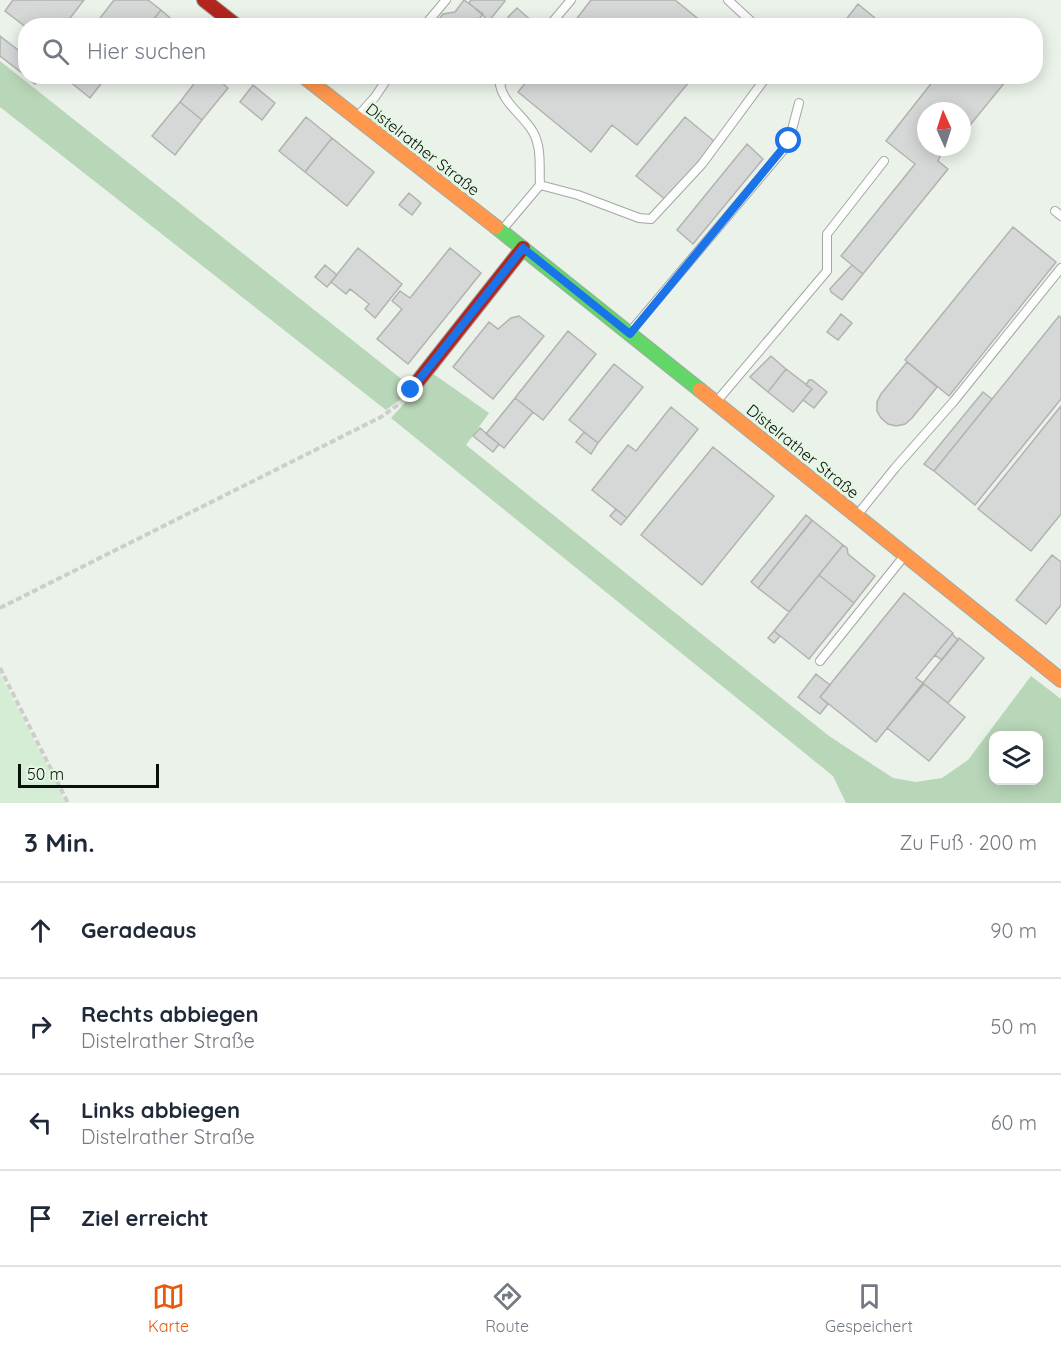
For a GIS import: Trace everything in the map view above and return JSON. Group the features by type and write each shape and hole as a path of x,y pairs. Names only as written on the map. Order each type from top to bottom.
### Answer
{"street":[{"path":"204,0 227,18"},
{"name":"Distelrather Straße","path":"313,84 523,248 1061,680"},
{"path":"411,390 523,248"}],"lane":[{"path":"431,18 446,0"},
{"path":"556,18 571,0"},
{"path":"728,0 747,18"},
{"path":"356,118 384,84"},
{"path":"501,84 503,96 532,130 536,139 539,150 540,185 501,231"},
{"path":"540,185 578,195 639,218 651,219 702,164 761,84"},
{"path":"630,334 785,148 799,103"},
{"path":"716,402 827,271 827,234 884,161"},
{"path":"857,515 954,402 1061,268"},
{"path":"820,661 906,554"}],"path":[{"path":"0,608 381,417 403,401 411,390"},
{"path":"0,668 68,803"}],"green space":[{"path":"0,61 18,75 18,84 29,84 409,385 405,396 386,410 0,107"},
{"path":"432,373 489,413 466,445 829,736 893,778 916,782 942,778 968,760 989,732 989,785 1043,785 1043,731 990,731 1031,676 1061,699 1061,803 846,803 833,776 391,418"},
{"path":"0,674 66,803 0,803"}],"building":[{"path":"13,0 84,0 70,18 18,18 18,21 5,11"},
{"path":"114,0 148,0 161,10 154,18 100,18"},
{"path":"464,0 483,14 480,18 440,18 443,14 455,12"},
{"path":"471,0 505,1 491,18 486,18 469,3"},
{"path":"591,0 675,0 697,18 577,18"},
{"path":"858,4 875,18 847,18"},
{"path":"517,8 528,18 509,18"},
{"path":"161,10 170,18 154,18"},
{"path":"0,36 18,50 18,70 0,56"},
{"path":"73,84 101,84 90,98"},
{"path":"194,84 223,84 228,88 202,120 180,102"},
{"path":"524,84 687,84 637,145 612,125 591,152 518,92"},
{"path":"931,84 1003,84 971,124 971,102 917,102 917,156 940,156 938,161 948,169 863,274 841,256 915,164 886,141"},
{"path":"253,85 275,103 262,120 240,102"},
{"path":"180,102 202,120 175,155 152,136"},
{"path":"306,117 332,138 305,172 279,151"},
{"path":"685,117 715,142 666,200 636,176"},
{"path":"332,138 374,172 347,206 305,172"},
{"path":"747,144 763,159 693,244 677,230"},
{"path":"409,193 421,203 412,215 399,205"},
{"path":"1013,227 1056,262 949,396 905,360"},
{"path":"358,248 402,284 375,318 365,309 369,304 350,289 346,294 331,282"},
{"path":"450,248 481,273 408,364 377,339 402,309 392,301 400,291 410,298"},
{"path":"325,265 337,275 327,287 315,277"},
{"path":"852,265 863,274 842,300 830,289"},
{"path":"841,314 852,323 838,340 827,332"},
{"path":"519,316 544,336 493,399 453,367 489,322 498,329 511,318"},
{"path":"1059,316 1061,318 1061,399 975,505 934,471"},
{"path":"568,331 596,354 543,420 515,398"},
{"path":"771,356 786,369 768,392 750,377"},
{"path":"907,362 937,387 912,418 905,424 896,426 888,424 881,418 877,411 877,402"},
{"path":"614,364 643,387 598,443 569,420"},
{"path":"786,369 812,389 793,412 768,392"},
{"path":"809,380 827,392 814,408 803,400 812,389 806,385"},
{"path":"983,392 992,399 934,471 924,464"},
{"path":"515,398 533,412 504,448 486,434"},
{"path":"1061,406 1061,514 1031,551 978,509"},
{"path":"671,407 698,429 627,518 592,490 628,445 636,451"},
{"path":"480,428 499,444 493,452 473,436"},
{"path":"584,432 598,443 591,454 576,442"},
{"path":"713,447 774,496 702,585 641,535"},
{"path":"616,509 627,518 621,525 610,516"},
{"path":"806,515 812,521 758,588 751,582"},
{"path":"812,520 843,545 789,612 758,588"},
{"path":"843,545 847,548 848,554 875,576 854,603 819,575"},
{"path":"1052,555 1061,562 1061,605 1046,624 1016,600"},
{"path":"819,575 854,603 809,659 774,631"},
{"path":"904,593 953,633 916,678 923,683 876,742 820,697"},
{"path":"774,631 780,636 774,643 768,638"},
{"path":"952,634 958,640 942,660 935,655"},
{"path":"959,638 984,658 948,703 923,683"},
{"path":"816,674 830,685 820,697 828,704 820,714 798,697"},
{"path":"924,684 965,717 929,761 887,728"}],"traffic: fast":[{"path":"496,227 700,390"}],"traffic: slow":[{"path":"313,84 496,227"},
{"path":"700,390 1061,680"}],"traffic: jam":[{"path":"204,0 227,18"},
{"path":"411,390 523,248"}],"route":[{"path":"411,390 523,248 630,334 789,141"}]}
